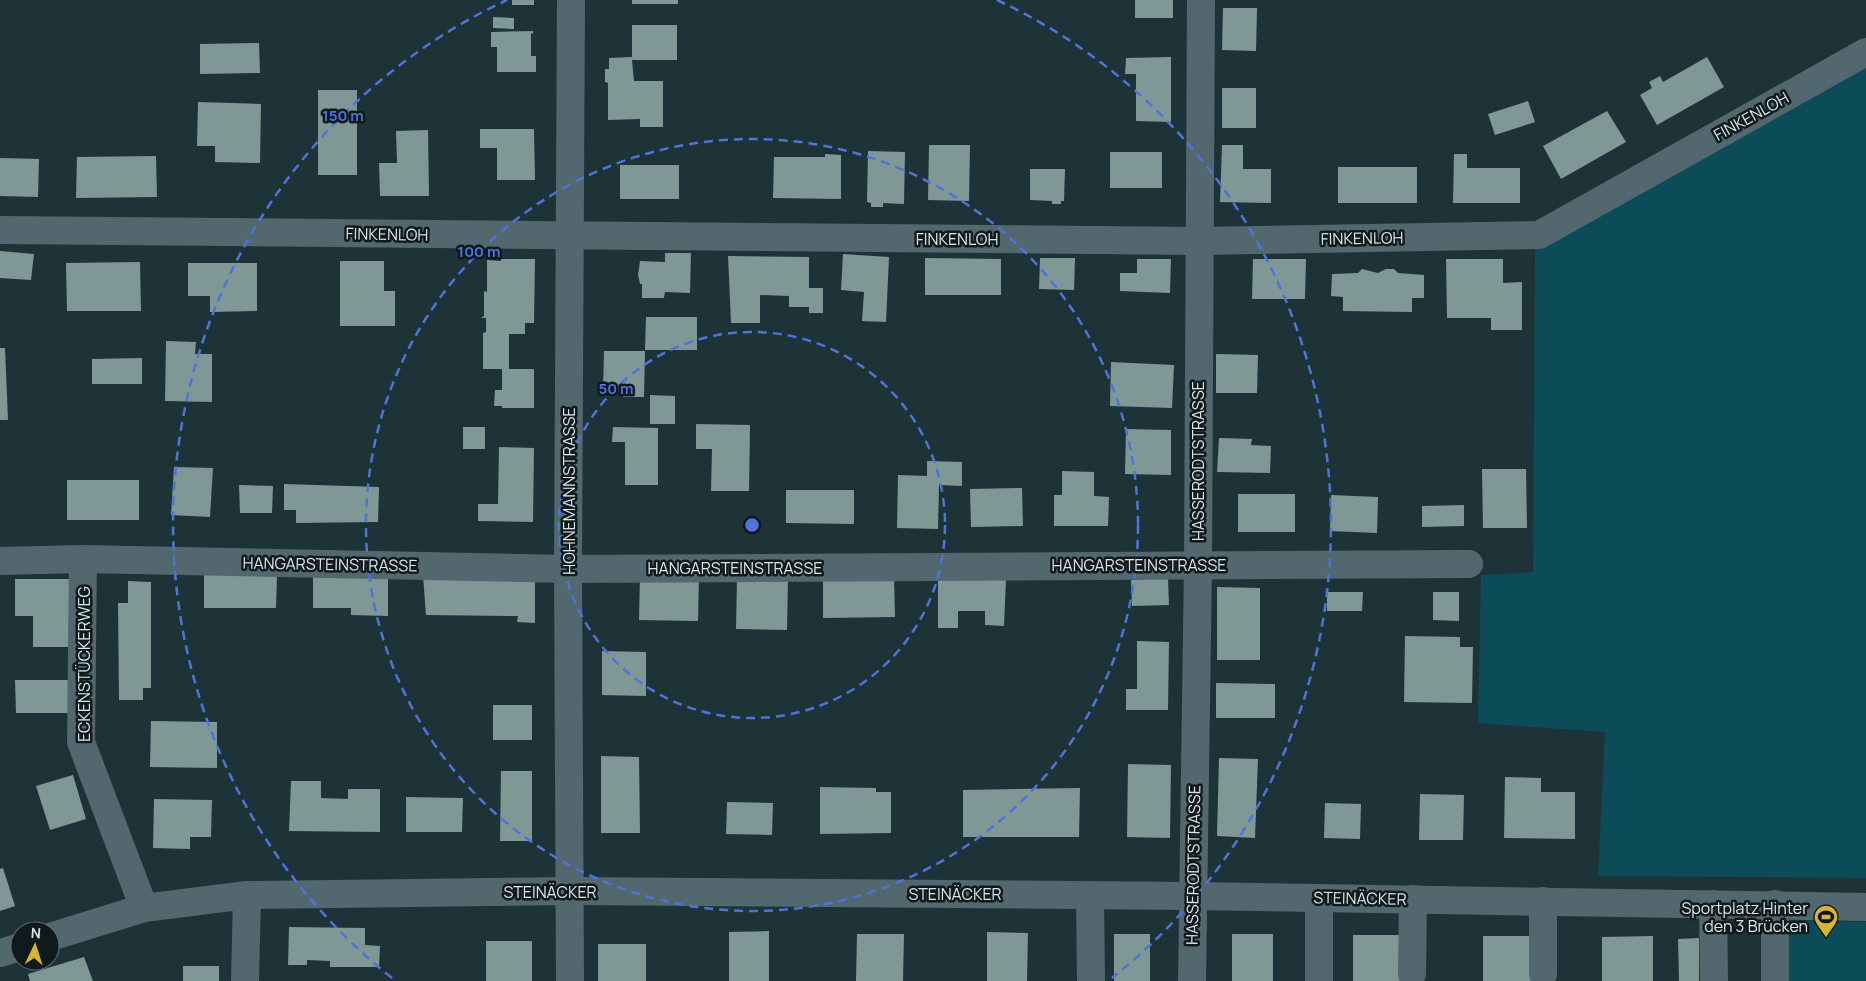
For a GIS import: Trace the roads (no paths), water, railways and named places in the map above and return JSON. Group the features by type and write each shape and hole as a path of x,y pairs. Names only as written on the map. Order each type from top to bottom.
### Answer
{"street":[{"name":"HOHNEMANNSTRASSE","path":"570,981 568,570 571,0"},
{"name":"HASSERODTSTRASSE","path":"1192,981 1198,564 1198,241 1201,0"},
{"name":"FINKENLOH","path":"0,230 1198,241 1539,235 1866,52"},
{"name":"HANGARSTEINSTRASSE","path":"0,561 83,559 568,570 1198,564 1469,564"},
{"name":"ECKENSTÜCKERWEG","path":"83,559 82,742 144,908"},
{"name":"STEINÄCKER","path":"60,934 144,908 247,895 571,891 1192,896 1866,906"},
{"path":"245,981 247,895"},
{"path":"1090,895 1091,981"},
{"path":"1319,898 1319,981"},
{"path":"1412,899 1412,974"},
{"path":"1543,974 1544,901"},
{"path":"1713,904 1714,981"},
{"path":"1775,904 1775,981"}],"place":[{"name":"Sportplatz Hinter den 3 Brücken","path":"1826,938"}]}
